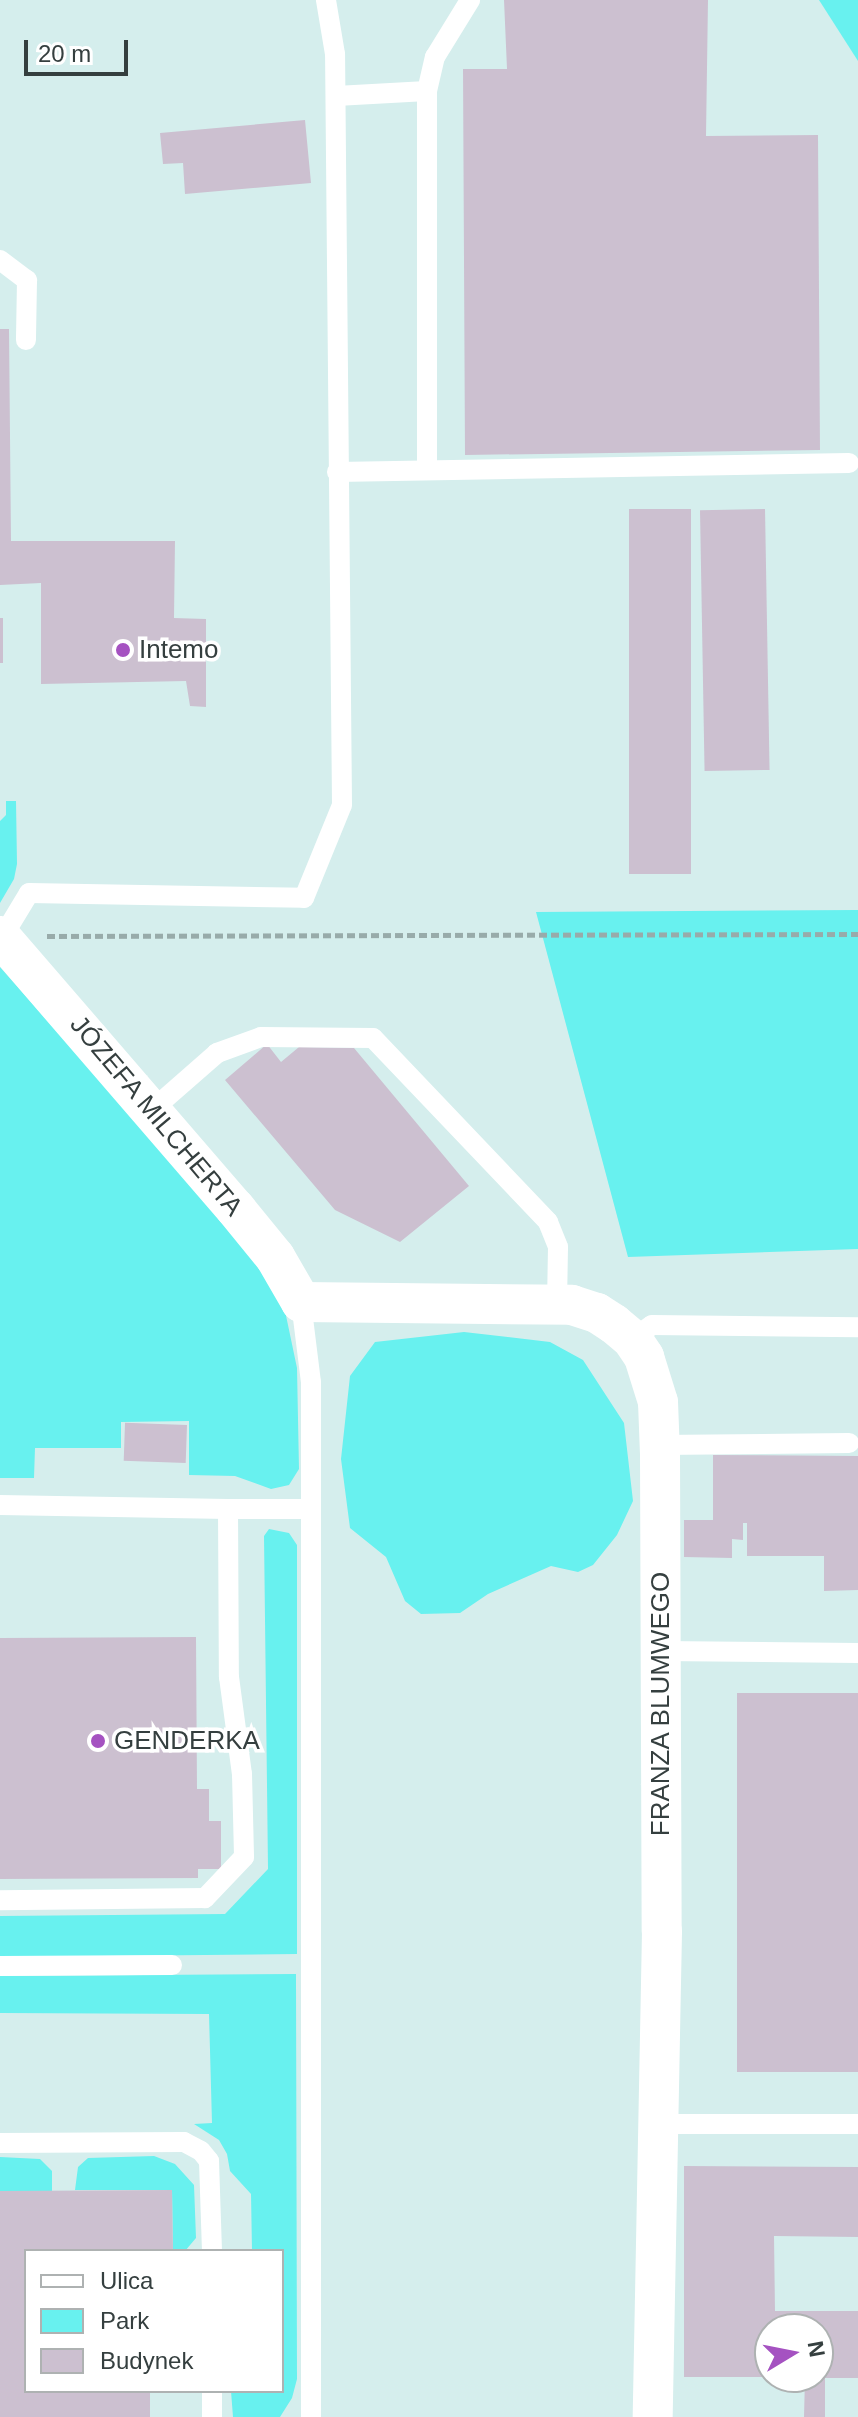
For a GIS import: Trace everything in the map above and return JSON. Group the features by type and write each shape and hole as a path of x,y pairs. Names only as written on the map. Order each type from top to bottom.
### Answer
{"street":[{"name":"JÓZEFA MILCHERTA","path":"2,936 275,1257 301,1302"},
{"name":"FRANZA BLUMWEGO","path":"301,1302 557,1304 597,1313 632,1339 652,1375 659,1445 662,1931 653,2417"}],"lane":[{"path":"2,936 29,893 304,898 342,805 336,96 335,54 326,0"},
{"path":"427,470 427,91 435,57 470,0"},
{"path":"336,96 427,91"},
{"path":"0,260 27,280 26,340"},
{"path":"337,472 849,463"},
{"path":"152,1110 217,1053 261,1037 373,1038 548,1222 558,1247 557,1304"},
{"path":"301,1302 311,1382 311,2417"},
{"path":"632,1339 652,1325 858,1327"},
{"path":"659,1445 849,1443"},
{"path":"0,1505 311,1509"},
{"path":"0,1900 205,1898 244,1857 242,1774 229,1677 228,1509"},
{"path":"661,1651 858,1653"},
{"path":"0,1966 172,1965"},
{"path":"658,2124 858,2124"},
{"path":"0,2143 184,2142 192,2146 209,2161 212,2249"},
{"path":"212,2393 212,2417"}],"path":[{"path":"2,936 858,934"}],"green space":[{"path":"819,0 858,0 858,61"},
{"path":"6,801 16,801 17,864 14,879 0,903 0,821 6,815"},
{"path":"858,910 858,1249 628,1257 536,912"},
{"path":"0,967 258,1259 284,1306 297,1368 299,1469 289,1485 271,1489 235,1476 189,1475 189,1421 121,1422 121,1448 35,1448 34,1478 0,1478"},
{"path":"464,1332 550,1342 583,1360 624,1423 633,1501 617,1535 593,1565 578,1572 551,1566 488,1594 460,1613 421,1614 405,1601 386,1557 350,1528 341,1459 350,1376 375,1342"},
{"path":"269,1529 289,1533 297,1545 297,1954 0,1957 0,1916 225,1914 268,1869 264,1536"},
{"path":"296,1974 297,2379 292,2398 280,2417 233,2417 231,2393 284,2393 284,2249 252,2249 251,2194 230,2171 227,2154 219,2140 194,2124 212,2123 209,2014 0,2013 0,1976"},
{"path":"154,2156 175,2164 194,2185 196,2238 187,2249 173,2249 172,2190 75,2190 78,2167 88,2158"},
{"path":"0,2157 40,2159 52,2171 52,2191 0,2191"}],"building":[{"path":"504,0 708,0 706,136 818,135 820,450 465,455 463,69 507,69"},
{"path":"305,120 311,183 185,194 183,163 163,164 160,133"},
{"name":"Intemo","path":"0,329 9,329 11,541 175,541 174,618 206,619 206,707 190,706 186,681 41,684 41,583 0,585"},
{"path":"629,509 691,509 691,874 629,874"},
{"path":"765,509 770,770 705,771 700,510"},
{"path":"0,618 3,618 3,663 0,663"},
{"path":"267,1044 281,1062 299,1047 354,1048 469,1186 400,1242 335,1210 225,1080"},
{"path":"125,1423 187,1425 186,1463 124,1461"},
{"path":"713,1455 858,1456 858,1590 824,1591 824,1556 747,1556 747,1523 743,1523 743,1540 732,1539 732,1558 684,1557 684,1520 713,1520"},
{"name":"GENDERKA","path":"196,1637 197,1789 209,1789 209,1821 221,1821 221,1869 198,1869 198,1878 0,1879 0,1638"},
{"path":"737,1693 858,1693 858,2072 737,2072"},
{"path":"684,2166 858,2167 858,2237 774,2236 775,2311 858,2311 858,2378 834,2378 834,2313 754,2313 754,2377 684,2377"},
{"path":"172,2190 173,2249 24,2249 24,2393 150,2393 150,2417 0,2417 0,2191"},
{"path":"805,2393 825,2393 825,2417 804,2417"}],"place":[{"name":"Intemo","path":"123,650"},
{"name":"GENDERKA","path":"98,1741"}]}
